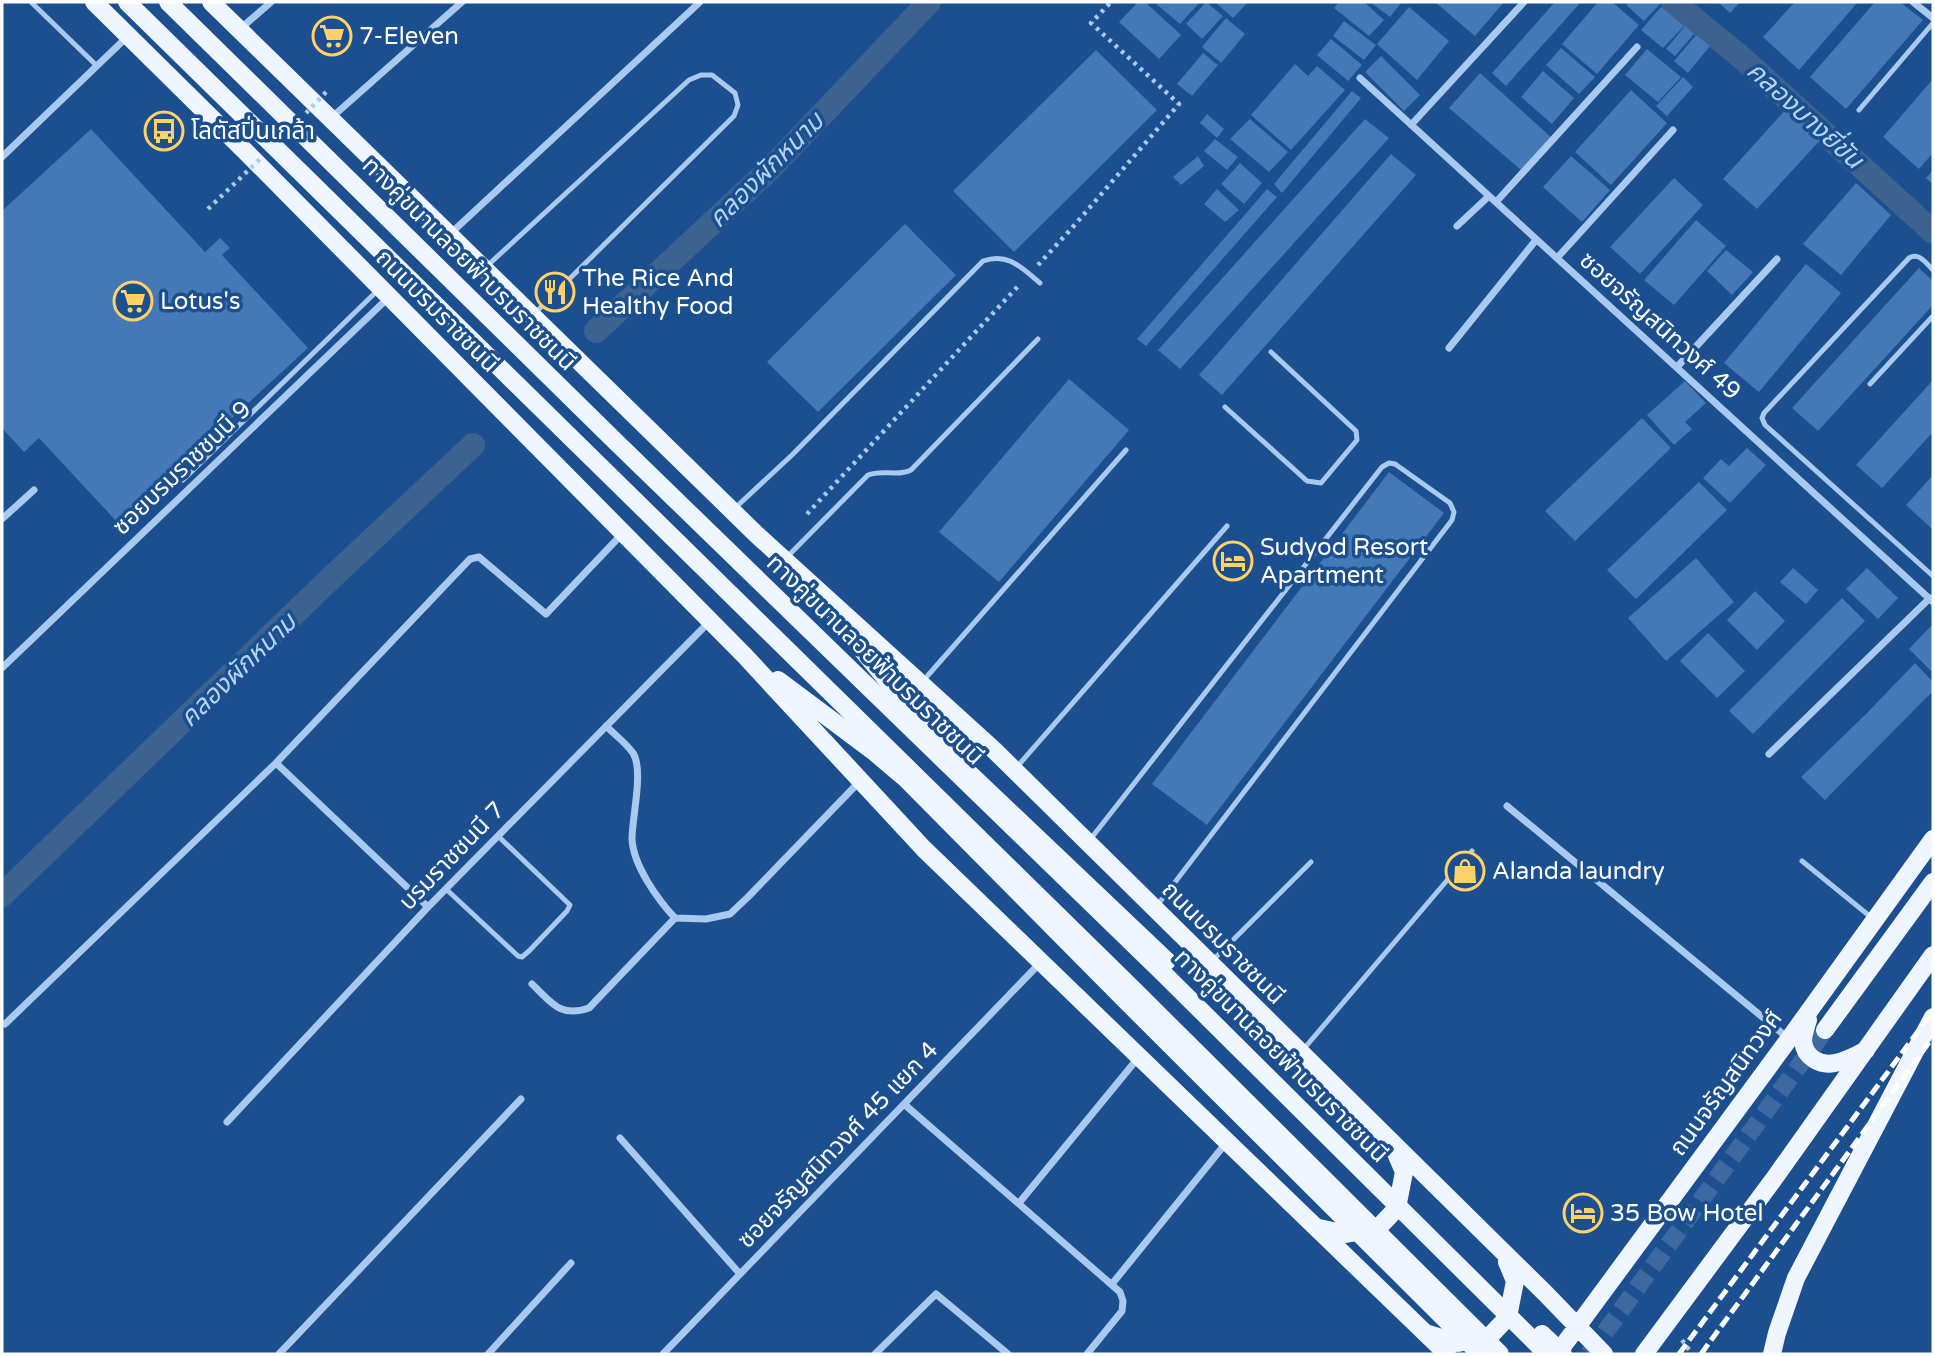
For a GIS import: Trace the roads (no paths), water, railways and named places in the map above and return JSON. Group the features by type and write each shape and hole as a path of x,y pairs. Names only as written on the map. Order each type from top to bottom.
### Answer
{"main road":[{"name":"ถนนบรมราชชนนี","path":"94,2 710,621 924,849 1447,1354"},
{"path":"127,2 1137,993 1500,1354"},
{"name":"ทางคู่ขนานลอยฟ้าบรมราชชนนี","path":"167,2 625,452 1160,970 1547,1354"},
{"name":"ถนนบรมราชชนนี","path":"211,2 733,510 1014,771 1604,1354"},
{"name":"ถนนบรมราชชนนี","path":"801,574 909,707 962,766 1167,961 1563,1354"},
{"name":"ถนนบรมราชชนนี","path":"744,656 873,751 906,779 1480,1354"},
{"name":"ถนนจรัญสนิทวงศ์","path":"1557,1354 1933,839"},
{"path":"1825,1030 1933,882"},
{"path":"1644,1354 1776,1176 1933,955"},
{"path":"1810,1009 1803,1039 1805,1050 1812,1060 1823,1064 1836,1063 1866,1050"},
{"path":"1772,1354 1796,1278 1933,1017"},
{"path":"1316,1227 1346,1234 1378,1228 1396,1208 1404,1172 1392,1145"},
{"path":"1426,1333 1458,1343 1489,1337 1508,1317 1515,1281 1502,1252"}],"street":[{"path":"239,29 271,2"},
{"path":"331,118 462,2"},
{"path":"450,234 701,2"},
{"path":"1411,125 1524,2"},
{"path":"1913,2 1933,21"},
{"path":"2,157 128,36"},
{"path":"1496,202 1637,47"},
{"name":"ซอยจรัญสนิทวงศ์ 49","path":"1360,78 1931,600"},
{"path":"1557,258 1672,130"},
{"path":"1457,226 1489,195"},
{"path":"1449,348 1536,240"},
{"path":"1677,367 1777,259"},
{"name":"ซอยบรมราชชนนี 9","path":"2,668 385,292"},
{"path":"2,519 34,490"},
{"path":"5,1024 276,763 471,559 479,557 546,614 623,534"},
{"path":"1769,754 1931,600"},
{"name":"บรมราชชนนี 7","path":"227,1122 428,907 710,621"},
{"path":"606,726 633,753 638,766 632,842 644,878 675,918 706,919 730,914 860,780"},
{"path":"276,763 428,907"},
{"path":"1507,806 1789,1039"},
{"path":"531,984 557,1008 572,1012 589,1007 675,918"},
{"name":"ซอยจรัญสนิทวงศ์ 45 แยก 4","path":"663,1354 1040,962"},
{"path":"1019,1203 1139,1058"},
{"path":"279,1354 521,1099"},
{"path":"904,1104 1120,1292 1122,1311 1087,1354"},
{"path":"620,1138 740,1274"},
{"path":"1112,1284 1227,1142"},
{"path":"488,1354 571,1263"},
{"path":"875,1354 936,1294 1008,1354"}],"lane":[{"path":"31,2 97,66"},
{"path":"1859,110 1933,21"},
{"path":"484,268 689,80 701,75 712,75 735,93 738,105 734,116 533,315"},
{"path":"1933,270 1919,257 1909,258 1762,418 1765,425 1933,576"},
{"path":"733,510 792,455 983,261 992,258 1010,260 1040,283"},
{"path":"183,480 385,292"},
{"path":"1870,384 1933,316"},
{"path":"785,559 868,474 881,471 905,473 911,470 1038,339"},
{"path":"1225,407 1307,481 1314,483 1321,483 1357,440 1356,431 1271,352"},
{"path":"921,683 1126,450"},
{"path":"1087,844 1382,467 1389,463 1395,464 1450,503 1454,512 1452,520 1155,910"},
{"path":"1014,771 1227,526"},
{"path":"446,889 513,953 522,957 529,951 570,905 498,836"},
{"path":"1300,1054 1472,851"},
{"path":"1802,861 1874,920"},
{"path":"1210,964 1311,862"}],"waterway":[{"name":"คลองผักหนาม","path":"596,331 771,168 929,2"},
{"name":"คลองบางยี่ขัน","path":"1673,2 1741,57 1933,232"},
{"name":"คลองผักหนาม","path":"2,895 473,445"}],"tunnel":[{"path":"1589,1354 1825,1030"}],"railway":[{"path":"1679,1354 1933,1011"},
{"path":"1701,1354 1933,1037"}],"place":[{"name":"7-Eleven","path":"332,36"},
{"name":"โลตัสปิ่นเกล้า","path":"164,131"},
{"name":"The Rice And Healthy Food","path":"555,292"},
{"name":"Lotus's","path":"133,301"},
{"name":"Sudyod Resort Apartment","path":"1233,561"},
{"name":"Alanda laundry","path":"1465,871"},
{"name":"35 Bow Hotel","path":"1583,1213"}]}
